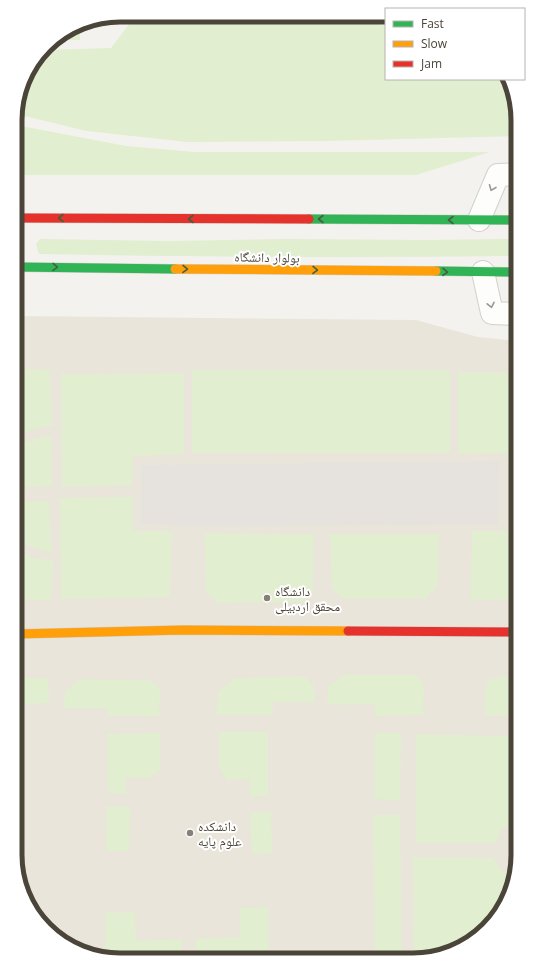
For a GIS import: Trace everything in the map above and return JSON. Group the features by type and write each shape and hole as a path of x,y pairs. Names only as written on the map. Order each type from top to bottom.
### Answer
{"main road":[{"path":"22,218 511,220"},
{"name":"بولوار دانشگاه","path":"22,267 511,272"},
{"path":"22,634 183,630 511,632"}],"street":[{"path":"479,220 498,175 511,174"},
{"path":"483,272 492,313 511,314"}],"shaded area":[{"name":"دانشگاه محقق اردبیلی","path":"22,316 416,320 478,337 511,340 511,862 506,887 495,910 468,937 445,948 413,953 120,953 94,950 82,946 60,933 42,915 32,898 27,887 22,855"},
{"path":"499,461 498,525 183,526 141,524 141,465"}],"green space":[{"path":"131,22 380,22 380,25 385,25 385,80 502,80 508,94 510,107 511,136 325,141 187,142 87,131 22,116 25,94 29,82 38,65 51,50 111,48"},
{"path":"80,31 80,40 62,40"},
{"path":"22,126 126,146 195,152 490,152 416,175 22,175"},
{"path":"40,239 170,241 288,239 511,239 511,256 278,257 39,254 36,244"},
{"path":"22,369 50,370 53,425 31,430 22,435"},
{"path":"192,370 450,370 450,453 192,453"},
{"path":"458,372 511,372 511,487 509,487 507,453 458,454"},
{"path":"184,373 184,454 133,456 132,485 62,487 61,374"},
{"path":"51,435 52,486 22,487 22,445 28,441"},
{"path":"133,497 132,531 172,531 170,597 61,599 60,498"},
{"path":"49,501 52,553 22,542 22,502"},
{"path":"511,502 511,599 470,600 472,531 509,531"},
{"path":"205,533 314,534 313,591 305,602 218,603 206,591"},
{"path":"330,534 439,534 438,585 425,599 342,599 332,588"},
{"path":"22,552 32,558 53,560 51,601 22,600"},
{"path":"343,675 415,675 424,683 423,715 375,716 374,704 327,705 328,687"},
{"path":"305,676 315,688 315,702 273,702 272,715 216,715 218,692 234,678"},
{"path":"502,676 511,676 511,716 485,716 485,689 489,680"},
{"path":"22,678 48,678 49,703 22,704"},
{"path":"80,679 150,680 160,689 159,716 107,716 108,708 64,708 65,691"},
{"path":"219,732 268,732 268,796 250,797 249,779 227,780 219,768"},
{"path":"160,733 160,770 150,778 126,778 126,793 108,793 107,734"},
{"path":"375,733 401,733 400,800 374,799"},
{"path":"416,734 511,736 511,823 502,829 495,843 416,843"},
{"path":"107,806 130,807 129,851 106,851"},
{"path":"271,812 272,853 252,854 250,813"},
{"path":"373,815 400,815 402,953 375,953"},
{"path":"413,857 493,858 502,871 509,875 506,887 491,915 468,937 456,943 445,948 414,953"},
{"path":"268,907 269,953 196,953 195,939 240,937 240,908"},
{"path":"135,912 136,941 182,939 182,953 105,952 105,913"}],"traffic: fast":[{"path":"309,219 511,220"},
{"path":"22,267 175,269"},
{"path":"436,271 511,272"}],"traffic: slow":[{"path":"175,269 436,271"},
{"path":"22,634 183,630 348,631"}],"traffic: jam":[{"path":"22,218 309,219"},
{"path":"348,631 511,632"}],"place":[{"name":"دانشگاه محقق اردبیلی","path":"267,598"},
{"name":"دانشکده علوم پایه","path":"190,833"}]}
